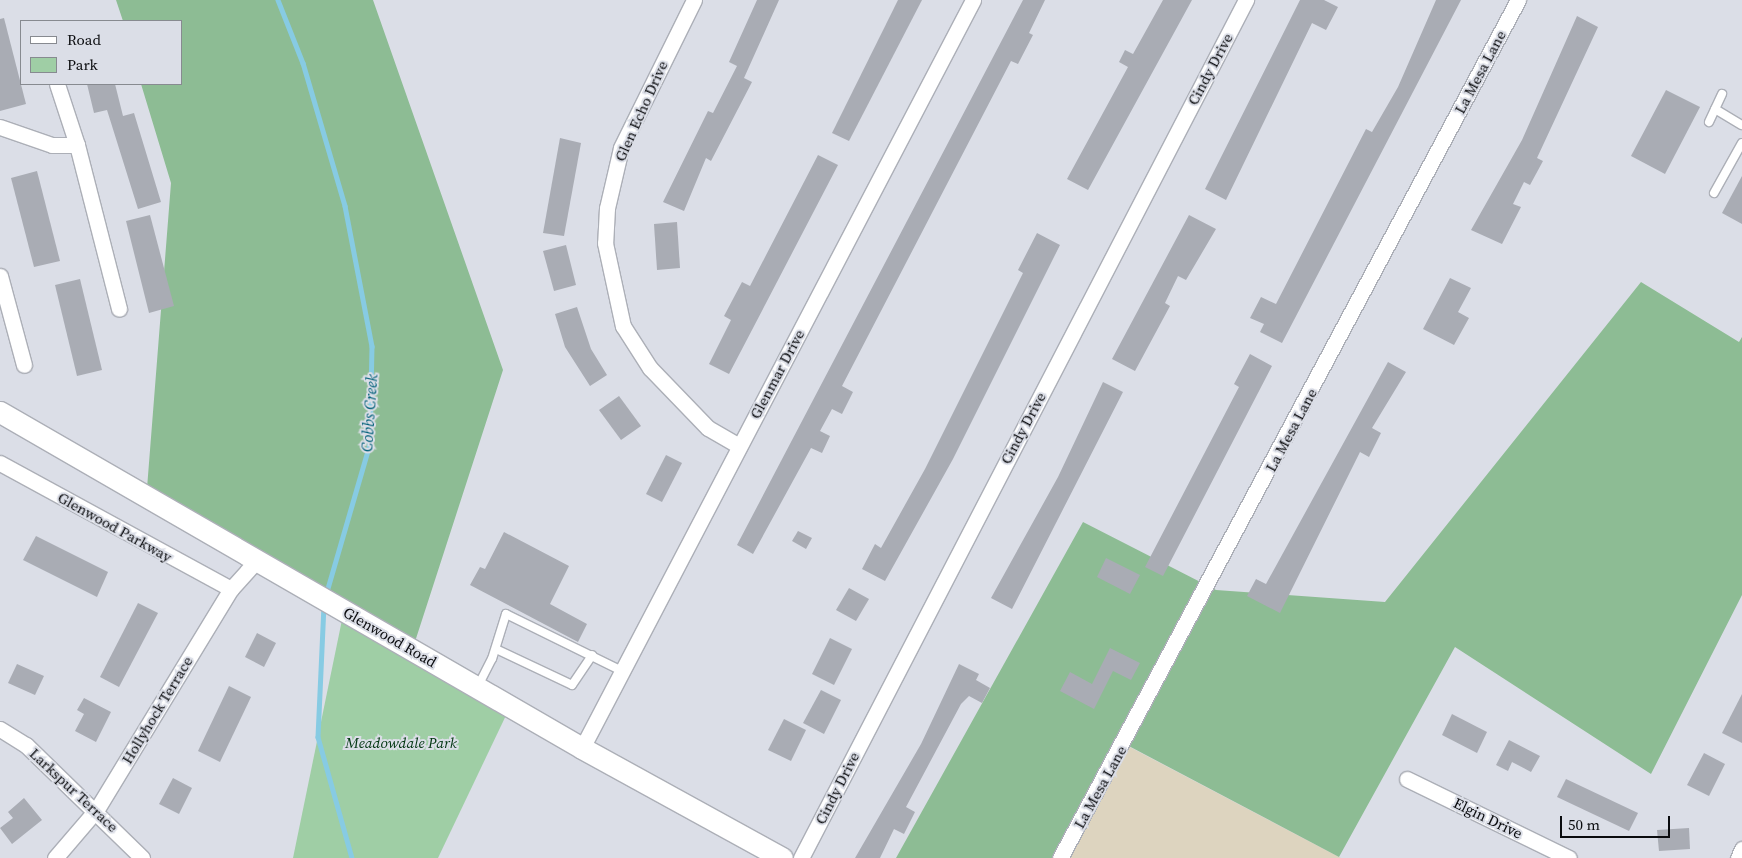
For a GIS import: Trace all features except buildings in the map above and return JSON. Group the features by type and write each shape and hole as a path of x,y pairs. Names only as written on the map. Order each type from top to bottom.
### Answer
{"main road":[{"name":"Glenwood Road","path":"0,412 582,748 782,858"}],"street":[{"name":"Glen Echo Drive","path":"694,0 621,148 607,208 605,243 623,326 650,368 708,428 739,446"},
{"name":"Glenmar Drive","path":"582,748 973,0"},
{"name":"Cindy Drive","path":"802,858 1246,0"},
{"name":"La Mesa Lane","path":"1060,858 1518,0"},
{"path":"57,85 77,145 119,309"},
{"path":"0,127 52,146 77,145"},
{"path":"0,276 24,365"},
{"name":"Glenwood Parkway","path":"0,463 231,590"},
{"name":"Hollyhock Terrace","path":"55,858 97,809 231,590 257,560"},
{"name":"Larkspur Terrace","path":"0,729 26,745 97,809 142,858"},
{"name":"Elgin Drive","path":"1407,779 1569,858"},
{"path":"1738,858 1742,849"}],"lane":[{"path":"1709,122 1722,94"},
{"path":"1715,109 1742,125"},
{"path":"1714,193 1742,143"},
{"path":"477,688 496,649 506,614 622,671"},
{"path":"496,649 572,685 592,656"}],"shaded area":[{"path":"1124,744 1341,858 1069,858"}],"green space":[{"path":"116,0 373,0 503,370 411,654 146,501 171,183 141,85 182,85 182,20 123,20"},
{"path":"1641,282 1739,342 1742,337 1742,595 1651,774 1455,647 1339,857 1125,744 1058,858 896,858 1083,522 1216,590 1385,602"},
{"name":"Meadowdale Park","path":"343,615 510,707 438,858 293,858"}],"waterway":[{"name":"Cobbs Creek","path":"278,0 303,63 345,206 372,346 370,444 326,595"},
{"name":"Cobbs Creek","path":"324,605 318,737 352,858"}]}
